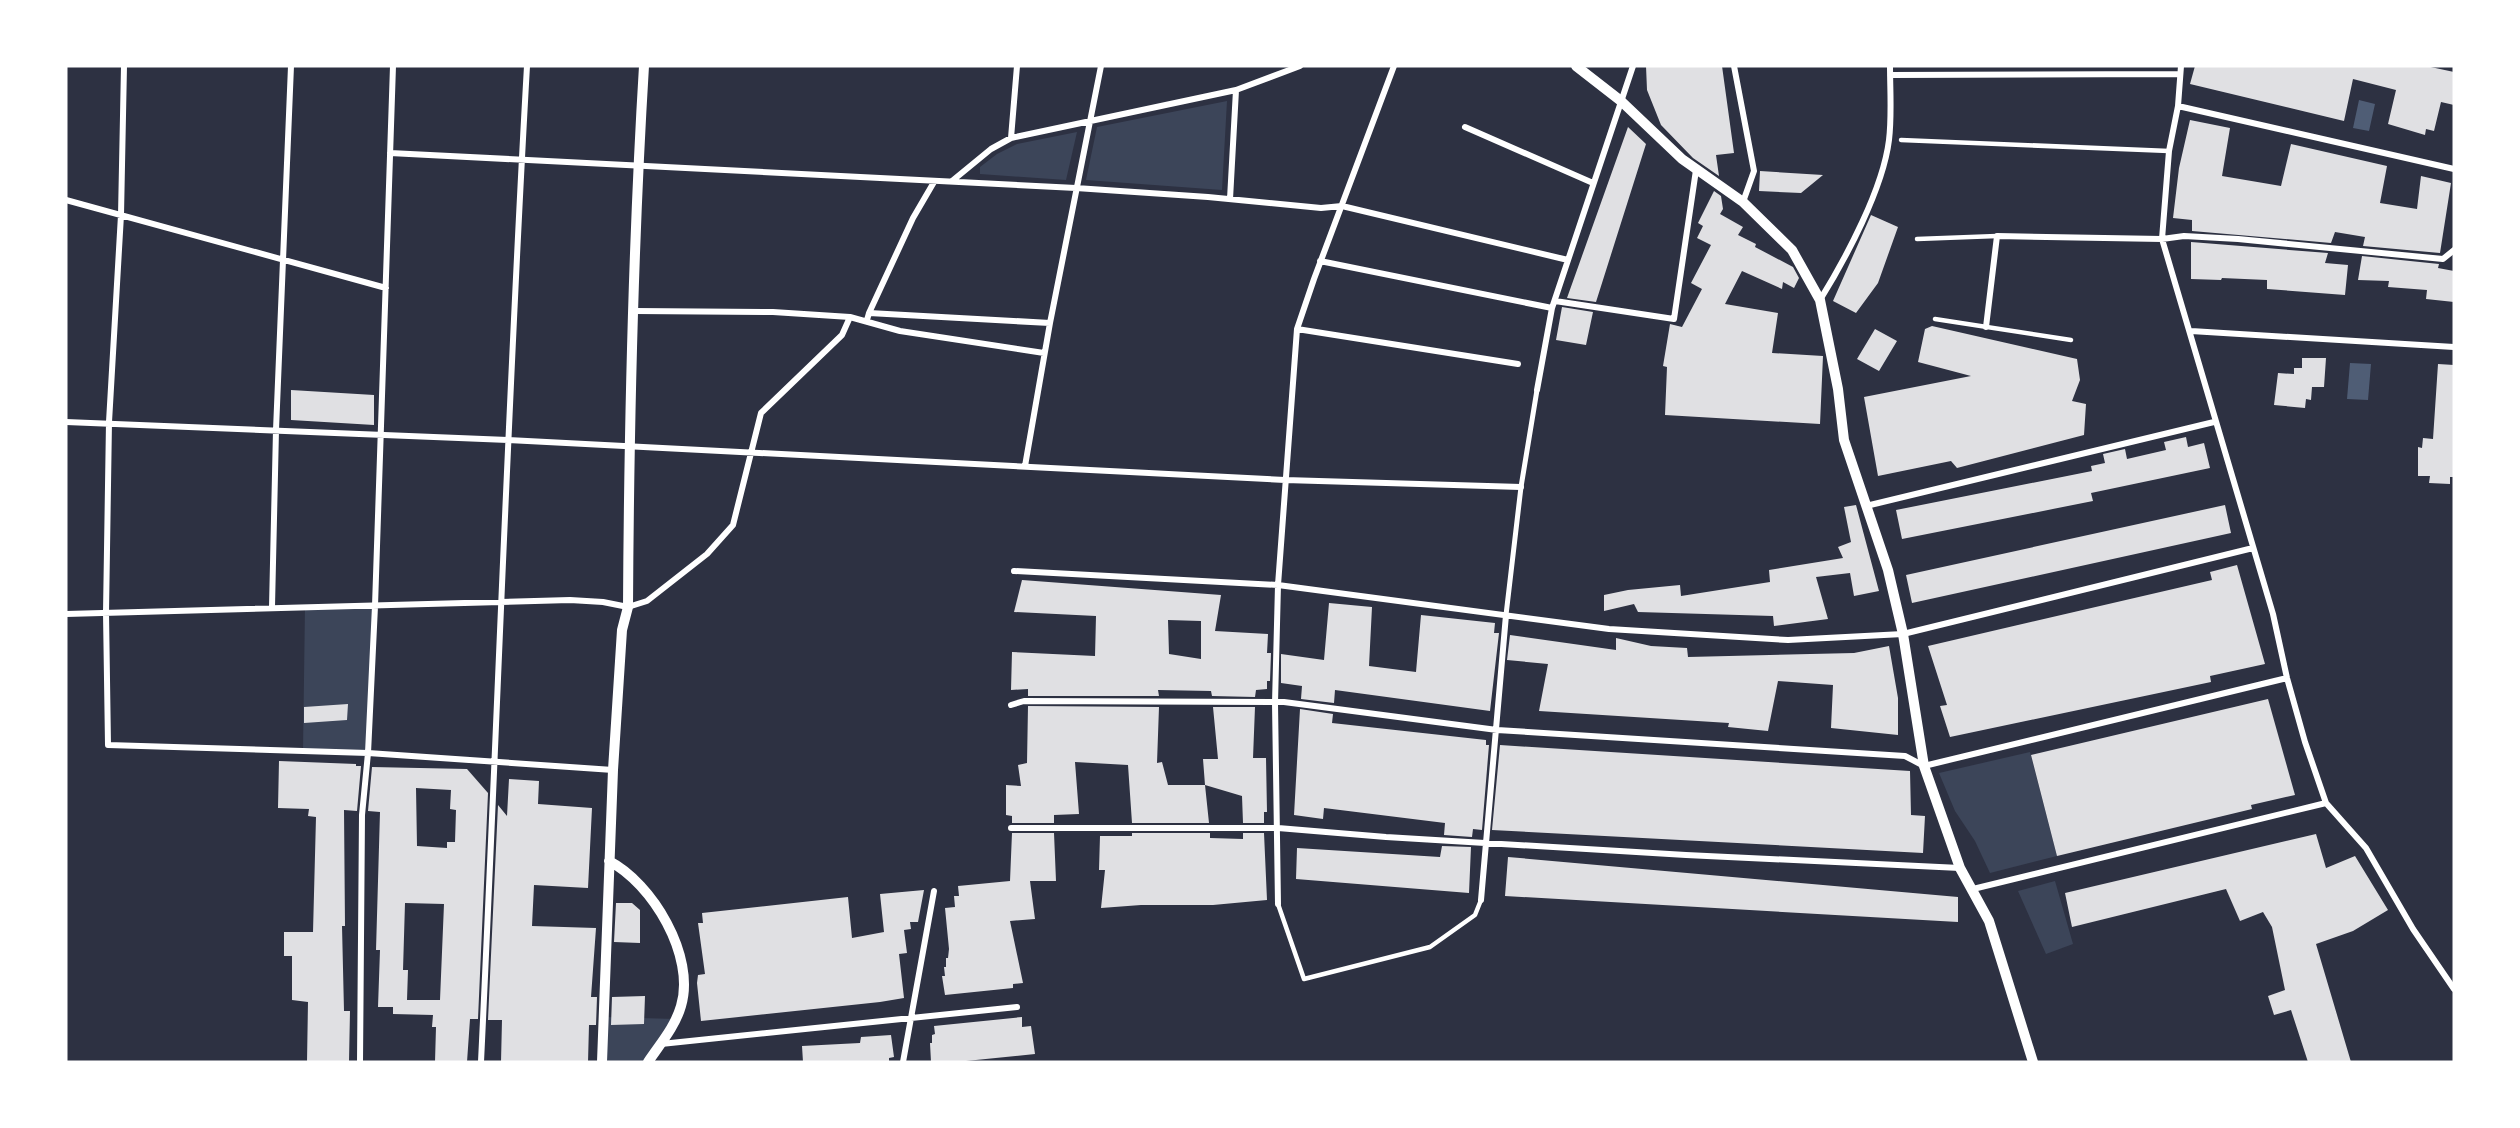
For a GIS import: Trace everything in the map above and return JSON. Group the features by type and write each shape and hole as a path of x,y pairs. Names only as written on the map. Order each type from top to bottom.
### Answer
{"street":[{"path":"124,66 121,215 109,422 106,613 108,745 368,753 613,770"},
{"path":"272,607 282,259 291,66"},
{"path":"360,1062 363,814 375,606 393,66"},
{"path":"481,1062 527,66"},
{"path":"602,1062 613,770 622,630 628,607 629,447 638,166 644,66"},
{"path":"1011,138 1017,66"},
{"path":"1025,466 1044,353 1101,66"},
{"path":"1278,904 1275,703 1278,585 1297,329 1320,261 1394,66"},
{"path":"1576,66 1621,101 1696,170 1743,202 1792,250 1820,300 1838,389 1844,440 1888,570 1903,634 1924,766 1960,868 1989,921 2033,1062"},
{"path":"1481,900 1506,615 1521,487 1552,308 1634,66"},
{"path":"1734,66 1754,171 1743,202"},
{"path":"1820,300 1847,256 1887,152 1890,139 1890,66"},
{"path":"2181,66 2178,106 2169,151 2162,239 2283,650 2287,678 2305,742 2326,803 2366,848 2413,929 2454,989"},
{"path":"952,181 991,149 1011,138 1236,90 1297,67"},
{"path":"1890,75 2180,74"},
{"path":"1230,199 1236,90"},
{"path":"2178,106 2454,170"},
{"path":"1465,127 1593,183"},
{"path":"390,153 934,182 952,181 1230,199 1321,208 1342,206 1568,260"},
{"path":"1555,301 1674,319 1696,170"},
{"path":"867,320 868,313 913,218 934,182"},
{"path":"66,200 386,288"},
{"path":"1986,327 1996,236 2162,239 2184,236 2443,259 2454,250"},
{"path":"1320,261 1552,308"},
{"path":"635,311 773,312 850,317 900,331 1044,353"},
{"path":"868,313 1050,323"},
{"path":"66,614 570,600 603,602 628,607 647,601 707,554 733,525 761,413 842,335 850,317"},
{"path":"1297,329 1518,364"},
{"path":"2191,332 2454,347"},
{"path":"66,422 508,440 1285,480 1521,487"},
{"path":"1866,506 2214,422"},
{"path":"1014,571 1278,585 1609,629 1788,640 1903,634 2253,548"},
{"path":"1011,705 1024,701 1284,702 1497,730 1905,756 1924,766 2287,678"},
{"path":"1973,889 2326,803"},
{"path":"1011,828 1278,828 1686,855 1960,868"},
{"path":"609,861 624,869 641,885 674,934 683,967 682,1003 676,1019 648,1062"},
{"path":"903,1062 934,891"},
{"path":"661,1044 1017,1007"}],"lane":[{"path":"1901,140 2169,151"},
{"path":"1917,239 1996,236"},
{"path":"1935,319 2071,340"},
{"path":"1278,904 1304,979 1430,947 1475,915 1481,900"}],"shaded area":[{"path":"2359,100 2375,104 2369,131 2353,128"},
{"path":"1227,101 1222,190 1086,180 1097,127"},
{"path":"1077,132 1066,180 980,174 980,167 997,154 1017,144"},
{"path":"2350,363 2371,364 2368,400 2347,399"},
{"path":"305,606 375,606 368,753 303,751"},
{"path":"2030,752 2057,856 1990,873 1975,841 1955,811 1939,773"},
{"path":"2055,881 2073,944 2046,954 2018,891"},
{"path":"603,1017 676,1019 648,1062 602,1062"}],"building":[{"path":"1646,66 1722,66 1734,153 1716,155 1719,176 1693,158 1661,125 1647,90"},
{"path":"2195,66 2426,66 2454,72 2454,105 2441,102 2434,131 2426,129 2425,135 2388,124 2396,90 2353,79 2344,121 2190,84"},
{"path":"2190,120 2230,128 2222,176 2281,186 2291,144 2387,166 2380,203 2417,209 2421,176 2451,183 2440,253 2363,246 2365,237 2335,232 2331,243 2192,231 2192,220 2173,218 2179,168"},
{"path":"1628,127 1646,144 1596,302 1567,298"},
{"path":"1760,171 1823,175 1801,193 1759,191"},
{"path":"1714,191 1721,196 1723,209 1720,214 1743,227 1738,235 1756,244 1755,247 1793,267 1799,278 1794,288 1783,282 1782,289 1742,271 1725,304 1778,313 1772,353 1823,356 1820,424 1665,415 1667,367 1663,366 1670,324 1682,327 1702,289 1691,283 1711,245 1697,238 1703,226 1698,223"},
{"path":"1871,215 1898,227 1878,283 1856,313 1833,301"},
{"path":"2191,242 2328,253 2325,263 2348,265 2345,295 2267,289 2267,280 2191,279"},
{"path":"2362,256 2439,264 2438,268 2454,271 2454,302 2426,299 2427,290 2388,287 2389,281 2358,280"},
{"path":"1562,307 1593,312 1586,345 1556,340"},
{"path":"1932,326 2077,359 2080,380 2072,401 2086,404 2084,435 1957,468 1951,461 1878,476 1864,397 1971,376 1918,362 1925,329"},
{"path":"1875,329 1897,341 1879,371 1857,359"},
{"path":"2302,358 2326,358 2324,387 2312,387 2311,400 2306,399 2305,408 2274,405 2278,373 2294,374 2294,368 2302,368"},
{"path":"2438,364 2454,365 2454,477 2450,477 2450,484 2429,483 2430,476 2418,476 2418,447 2422,448 2423,438 2433,439"},
{"path":"291,390 374,395 374,425 291,420"},
{"path":"2186,437 2188,447 2204,443 2210,468 2091,493 2093,501 1902,539 1896,510 2092,471 2091,466 2105,463 2103,454 2125,449 2127,459 2166,450 2164,442"},
{"path":"1856,505 1879,591 1854,596 1850,573 1816,577 1828,619 1774,626 1773,616 1638,612 1634,604 1604,611 1604,595 1628,590 1680,585 1681,596 1770,582 1769,570 1843,558 1838,547 1851,542 1844,507"},
{"path":"2225,505 2231,533 1912,603 1906,575"},
{"path":"2237,565 2265,664 2210,676 2211,682 1950,737 1940,706 1947,705 1928,646 2212,580 2210,572"},
{"path":"1022,580 1221,595 1215,631 1268,634 1267,653 1271,653 1270,681 1267,681 1267,689 1256,690 1255,697 1212,696 1211,691 1158,690 1159,696 1028,696 1028,689 1011,690 1012,652 1095,656 1096,616 1014,612","holes":["1168,620 1201,621 1201,659 1169,654"]},
{"path":"1329,603 1372,607 1369,666 1416,672 1421,615 1495,623 1494,633 1499,633 1490,711 1335,690 1334,703 1301,699 1302,686 1281,683 1281,654 1324,660"},
{"path":"1510,635 1616,650 1616,638 1651,646 1687,648 1688,657 1854,653 1889,646 1898,698 1898,735 1831,728 1833,685 1778,681 1768,731 1728,727 1729,723 1539,711 1548,664 1507,660"},
{"path":"2268,699 2295,795 2251,805 2252,809 2057,856 2031,755"},
{"path":"348,704 347,720 304,723 304,707"},
{"path":"1028,706 1159,707 1157,763 1162,762 1168,785 1205,785 1209,823 1132,823 1128,765 1075,762 1079,814 1054,815 1054,823 1012,823 1012,816 1006,815 1006,785 1021,786 1018,765 1027,763"},
{"path":"1213,707 1255,707 1253,758 1266,758 1267,812 1264,812 1264,823 1243,823 1242,796 1205,785 1203,759 1218,759"},
{"path":"1300,709 1333,714 1332,723 1486,740 1486,745 1489,745 1482,830 1473,829 1472,837 1444,835 1445,823 1324,808 1323,819 1294,815"},
{"path":"1500,745 1910,771 1911,815 1925,816 1923,853 1492,830"},
{"path":"279,761 361,766 357,811 344,810 345,926 342,926 344,1011 350,1011 349,1062 307,1062 308,1002 292,1000 292,956 284,956 284,932 313,932 316,817 308,816 309,809 278,808"},
{"path":"372,767 467,769 488,793 478,1019 470,1019 467,1062 435,1062 436,1027 432,1027 433,1015 393,1014 393,1007 378,1007 380,950 376,950 380,812 368,811","holes":["416,788 451,790 450,809 456,810 455,842 447,842 447,848 417,846","405,903 444,904 440,1000 407,1000 408,970 403,970"]},
{"path":"509,779 539,781 538,804 592,808 588,888 534,885 532,926 596,928 591,997 597,997 596,1025 589,1025 588,1062 501,1062 502,1020 488,1020 498,805 507,816"},
{"path":"1012,833 1054,833 1056,881 1030,881 1035,919 1010,921 1023,983 1013,984 1013,988 945,995 942,976 945,976 944,967 946,967 949,949 945,908 955,907 954,896 959,896 958,886 1010,881"},
{"path":"1132,833 1210,833 1210,838 1243,839 1243,833 1264,833 1267,900 1213,905 1141,905 1101,908 1105,870 1099,870 1100,836 1132,836"},
{"path":"2316,834 2326,868 2355,856 2388,910 2353,931 2316,944 2351,1062 2308,1062 2291,1010 2274,1015 2268,996 2285,990 2272,927 2263,912 2240,921 2226,889 2072,927 2065,893"},
{"path":"1442,846 1471,847 1469,893 1296,879 1297,848 1440,857"},
{"path":"1508,857 1958,897 1958,922 1505,896"},
{"path":"924,890 918,922 910,922 911,929 904,930 907,953 899,954 904,998 701,1021 697,983 698,975 705,974 698,923 703,923 702,913 848,897 852,938 884,932 880,894"},
{"path":"616,903 632,903 640,910 640,943 614,942"},
{"path":"645,996 644,1024 611,1025 612,997"},
{"path":"1022,1017 1022,1027 1031,1026 1035,1054 956,1062 931,1062 930,1043 932,1043 932,1035 935,1034 934,1026"},
{"path":"891,1035 894,1057 889,1058 889,1062 803,1062 802,1046 860,1043 861,1037"}]}
